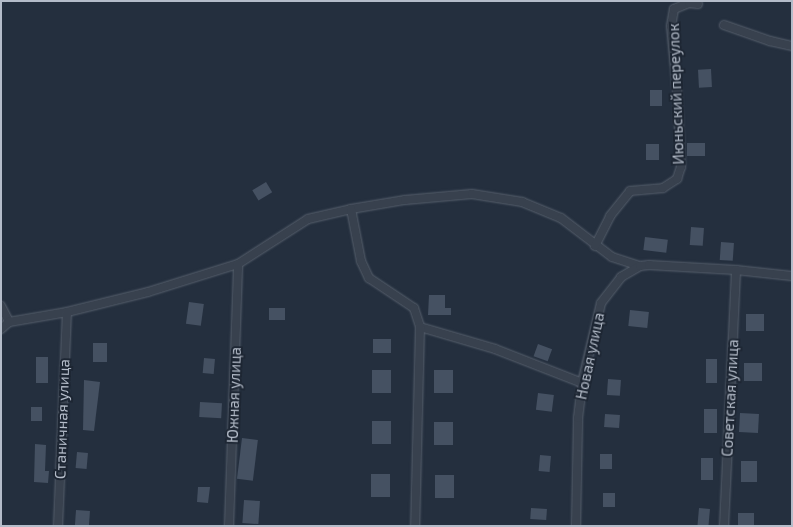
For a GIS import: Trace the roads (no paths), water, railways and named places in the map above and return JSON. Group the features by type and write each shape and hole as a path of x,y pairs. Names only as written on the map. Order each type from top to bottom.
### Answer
{"street":[{"name":"Июньский переулок","path":"595,246 610,216 630,191 663,188 677,179 680,158 671,26 674,9 689,3 698,4"},
{"path":"724,25 770,41 792,46"},
{"path":"1,329 9,322 67,312 148,292 238,264 308,219 405,200 480,196 522,202 561,218 595,246 612,257 640,266 736,270 792,276"},
{"path":"351,210 361,261 370,278 414,308 420,327 415,526"},
{"name":"Южная улица","path":"229,526 238,264"},
{"name":"Новая улица","path":"576,526 578,418 582,383 601,303 621,277 640,266"},
{"name":"Советская улица","path":"724,526 736,270"},
{"path":"1,306 9,322"},
{"name":"Станичная улица","path":"58,526 67,312"},
{"path":"420,327 495,349 582,383"}]}
